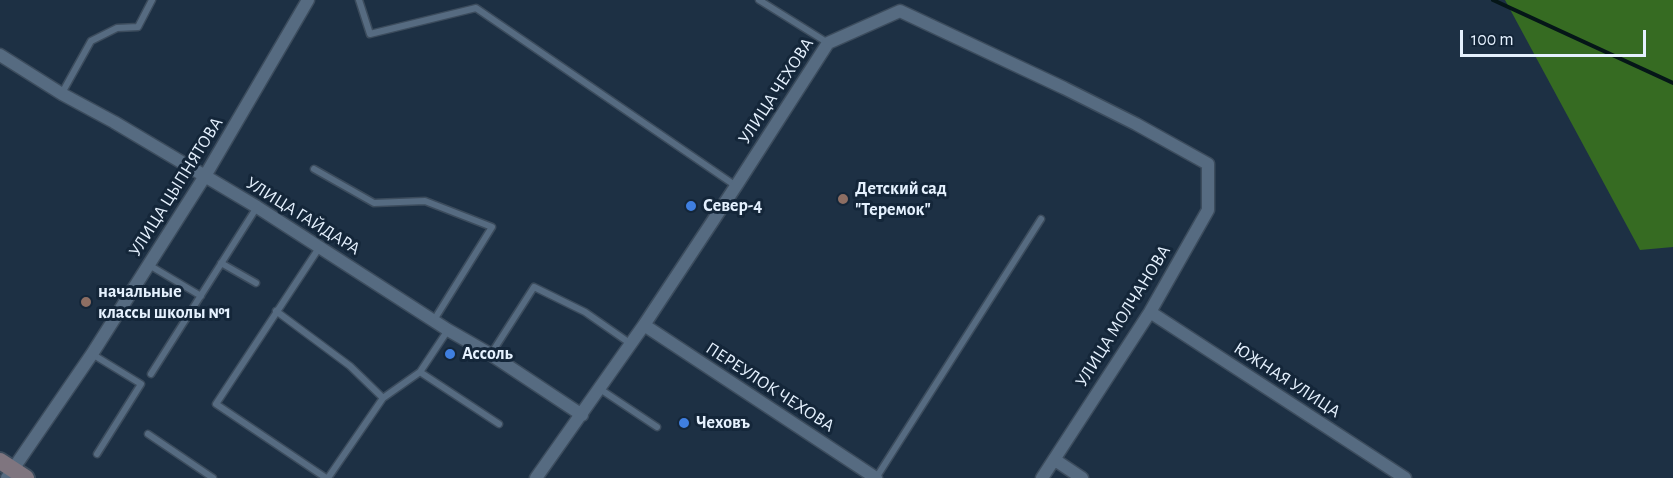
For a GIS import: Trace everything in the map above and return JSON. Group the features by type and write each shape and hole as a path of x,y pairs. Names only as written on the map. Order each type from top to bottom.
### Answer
{"street":[{"name":"УЛИЦА ЦЫПНЯТОВА","path":"12,471 92,354 205,176 308,0"},
{"name":"УЛИЦА ЧЕХОВА","path":"536,478 644,325 828,43 900,11 1064,88 1208,164"},
{"name":"УЛИЦА ГАЙДАРА","path":"0,56 257,207 582,415"},
{"name":"УЛИЦА МОЛЧАНОВА","path":"1042,478 1150,312 1208,210 1208,164"},
{"name":"ЮЖНАЯ УЛИЦА","path":"1150,312 1405,478"},
{"name":"ПЕРЕУЛОК ЧЕХОВА","path":"644,325 876,478"},
{"path":"1055,460 1082,478"}],"lane":[{"path":"62,94 91,41 117,28 138,27 152,0"},
{"path":"359,0 370,34 476,8 736,186"},
{"path":"759,0 828,43"},
{"path":"314,169 374,203 424,201 492,227 434,320"},
{"path":"151,374 257,207"},
{"path":"876,478 1041,219"},
{"path":"319,248 216,404 327,478 383,398 420,372 448,330"},
{"path":"221,263 256,283"},
{"path":"149,265 201,296"},
{"path":"490,354 534,287 585,312 631,344"},
{"path":"276,311 350,366 383,398"},
{"path":"92,354 141,384 97,454"},
{"path":"420,372 499,423"},
{"path":"600,389 657,428"},
{"path":"148,434 213,478"}],"green space":[{"path":"1505,0 1673,0 1673,247 1640,250"}],"waterway":[{"path":"1493,0 1673,83"}],"place":[{"name":"Детский сад \"Теремок\"","path":"843,199"},
{"name":"Север-4","path":"691,206"},
{"name":"начальные классы школы №1","path":"86,302"},
{"name":"Ассоль","path":"450,354"},
{"name":"Чеховъ","path":"684,423"}]}
